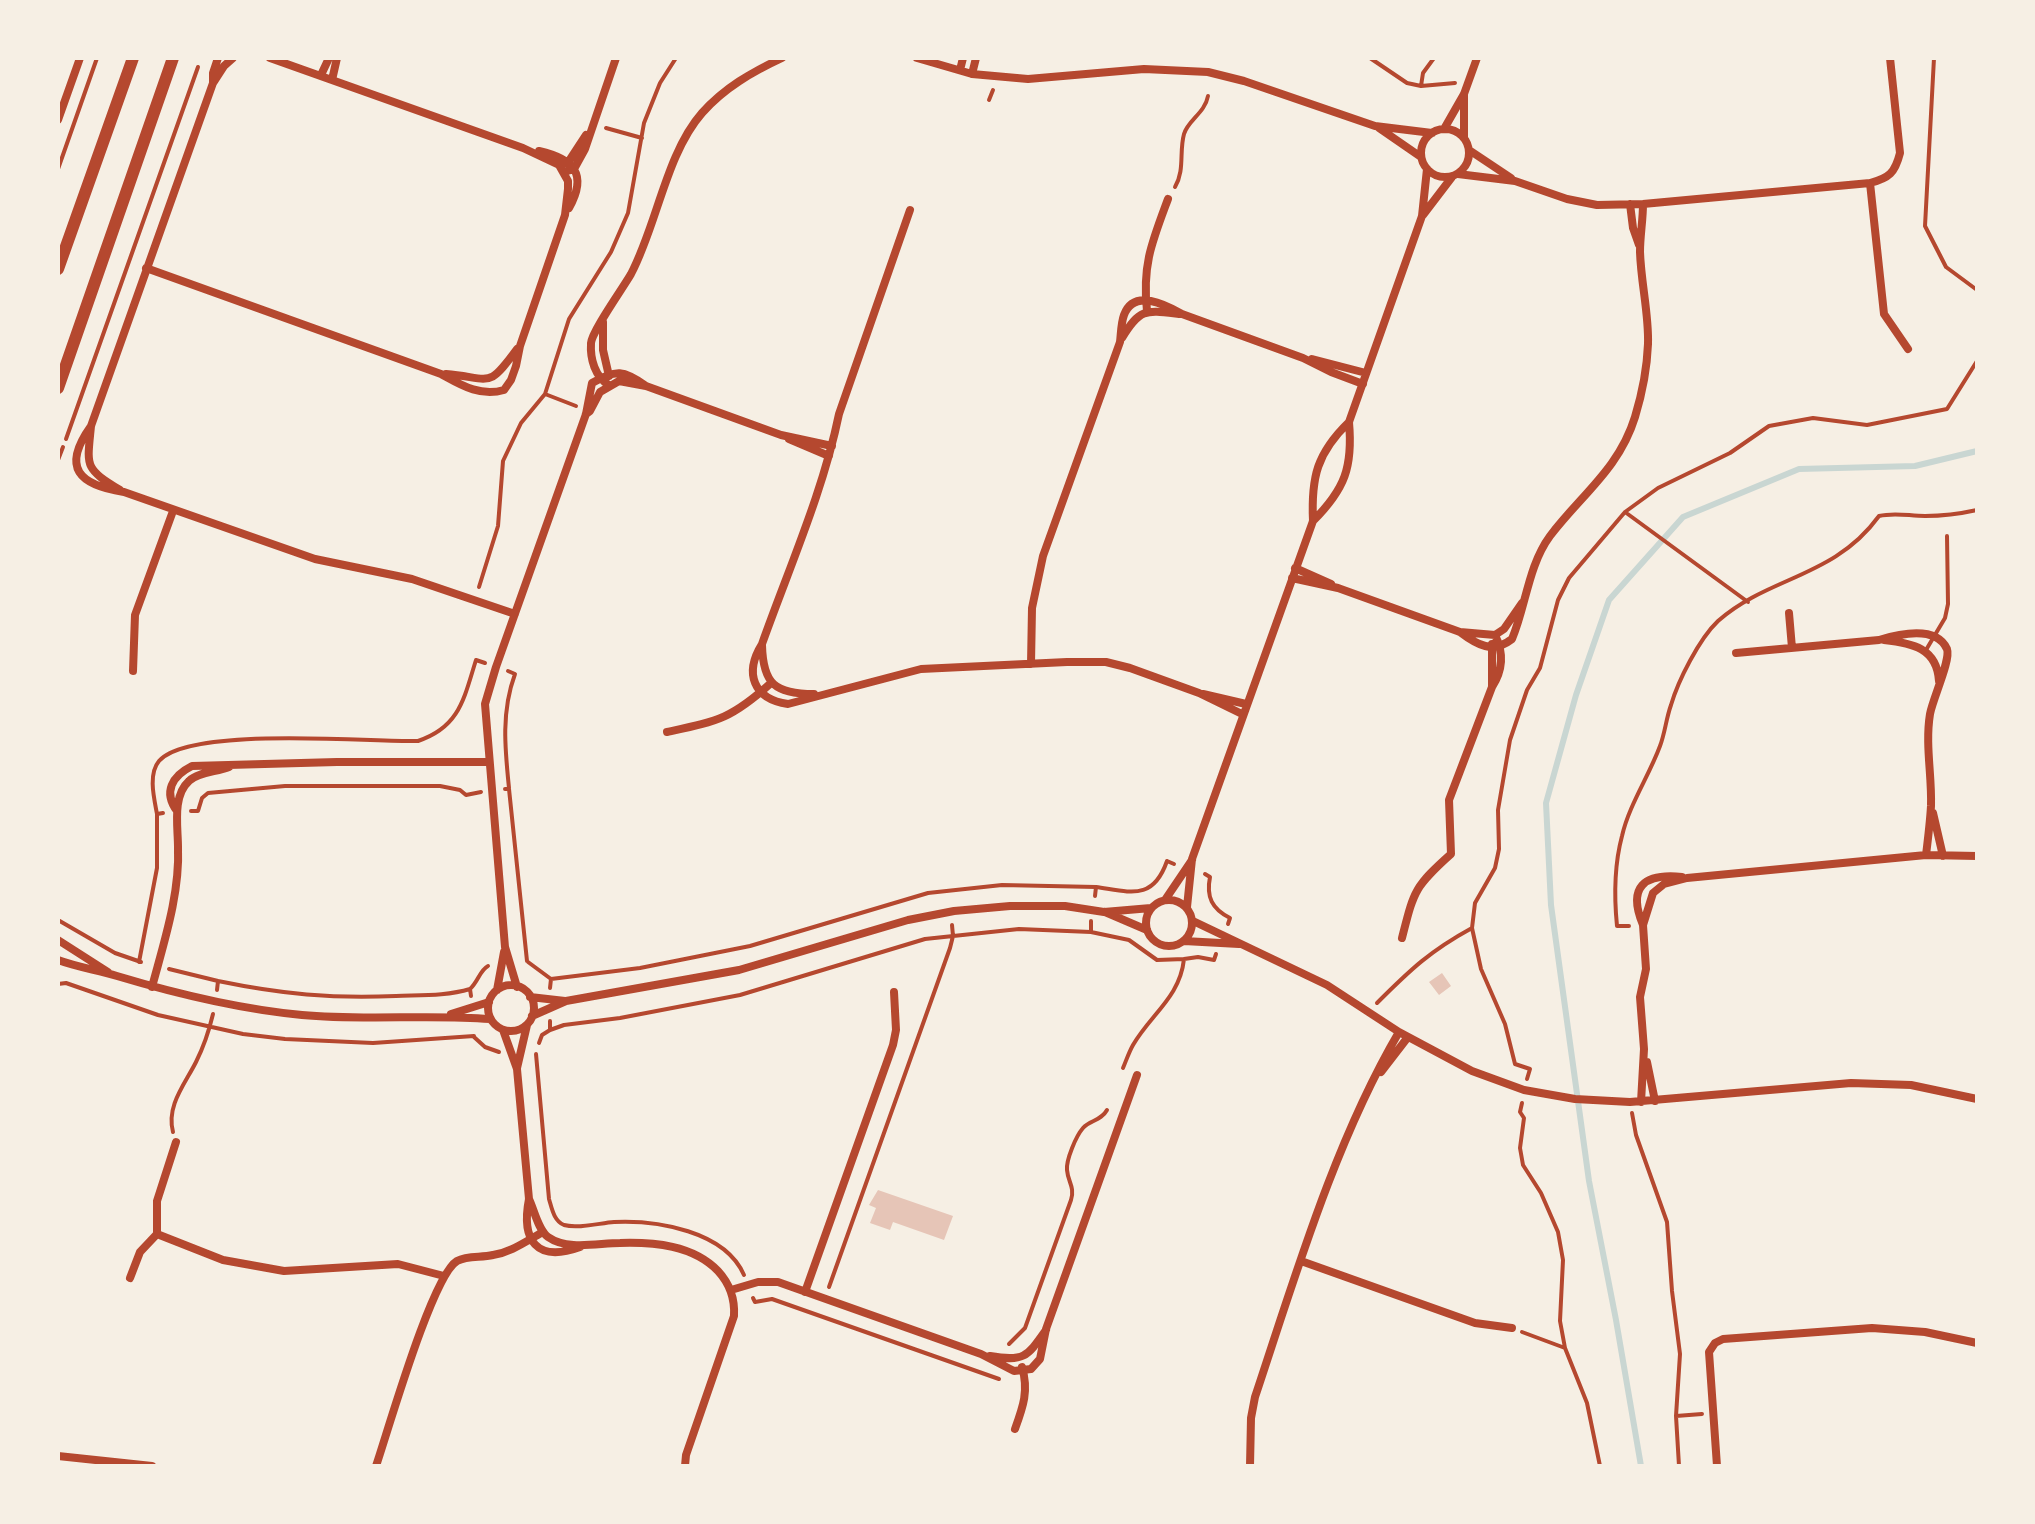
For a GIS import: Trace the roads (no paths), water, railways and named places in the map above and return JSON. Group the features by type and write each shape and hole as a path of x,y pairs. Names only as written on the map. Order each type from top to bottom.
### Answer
{"main road":[{"path":"58,269 133,58"},
{"path":"58,388 173,58"}],"street":[{"path":"58,120 80,58"},
{"path":"213,83 214,64 218,58"},
{"path":"233,58 213,83 91,426 76,452 76,467 92,485 124,492 315,559 412,579 515,614"},
{"path":"270,58 523,148 559,165 568,189 565,215"},
{"path":"321,75 329,58"},
{"path":"332,80 337,58"},
{"path":"564,172 571,166 592,126 616,58"},
{"path":"609,385 599,379 591,345 596,330 648,237 677,155 700,115 742,78 782,58"},
{"path":"917,58 972,74 1028,79 1144,69 1208,72 1244,81 1375,126 1432,133 1452,130 1464,138"},
{"path":"960,70 963,58"},
{"path":"972,74 976,58"},
{"path":"1444,129 1464,94 1477,58"},
{"path":"1375,126 1421,157 1427,169 1438,177 1515,181 1597,205 1643,204 1870,183 1888,178 1896,168 1900,153 1890,58"},
{"path":"1422,216 1468,164 1469,150 1464,138 1464,94"},
{"path":"1421,157 1423,143 1432,133"},
{"path":"146,268 441,374 462,386 482,392 504,390 511,380 520,346 579,181 571,166 555,155 523,148"},
{"path":"1469,150 1515,181"},
{"path":"1151,908 1147,930 1156,942 1177,945 1184,941 1193,921 1187,907 1190,865 1313,521 1312,493 1316,468 1336,435 1349,422 1422,216 1427,169"},
{"path":"1870,183 1884,314 1908,349"},
{"path":"1147,311 1144,282 1148,253 1168,199"},
{"path":"1460,632 1472,641 1496,647 1512,639 1538,558 1550,537 1604,477 1624,445 1643,386 1648,343 1640,250 1630,204"},
{"path":"1640,250 1644,228 1643,204"},
{"path":"910,210 839,414 829,456 762,644 755,655 752,667 760,693 774,702 788,704 921,669 1106,662 1199,693 1242,714"},
{"path":"1120,342 1124,315 1128,309 1146,300 1166,304 1182,314 1303,358 1363,384"},
{"path":"1031,664 1032,608 1043,556 1120,342 1133,319 1147,311 1182,314"},
{"path":"603,321 603,350 609,385"},
{"path":"441,374 481,380 494,377 520,346"},
{"path":"1303,358 1366,373"},
{"path":"548,1004 530,997 517,987 505,947 485,704 585,412 592,383 609,373 619,372 632,375 646,386"},
{"path":"585,412 590,411 600,392 619,381 646,386 781,435 829,456"},
{"path":"1313,521 1330,504 1348,471 1351,447 1349,422"},
{"path":"91,426 88,454 92,471 124,492"},
{"path":"781,435 832,446"},
{"path":"133,671 135,615 173,511"},
{"path":"1295,568 1338,588 1460,632 1495,635 1504,629 1523,602"},
{"path":"1292,578 1338,588"},
{"path":"1789,613 1792,648"},
{"path":"1879,640 1919,633 1934,636 1946,646 1948,655 1947,668 1939,681"},
{"path":"1402,938 1412,897 1422,880 1451,854 1449,800 1492,687 1495,635"},
{"path":"1736,653 1879,640 1908,643 1926,650 1938,670 1939,681 1927,740 1931,805 1926,855"},
{"path":"762,644 765,674 771,683 796,694 819,694"},
{"path":"667,732 717,722 740,710 771,683"},
{"path":"1199,693 1246,704"},
{"path":"152,987 176,885 179,851 177,811 187,782 197,776 231,767 337,762 488,762"},
{"path":"1931,805 1943,856"},
{"path":"1643,925 1653,893 1664,884 1687,878 1926,855 1977,856"},
{"path":"1104,912 1151,908 1165,900 1190,865"},
{"path":"1655,1101 1644,1049 1640,997 1646,969 1643,925 1637,910 1637,897 1641,885 1649,878 1661,875 1687,878"},
{"path":"1165,900 1177,901 1187,907"},
{"path":"517,1069 527,1025 532,1016 548,1004 739,970 908,920 1010,906 1065,906 1104,912 1147,930"},
{"path":"1193,921 1327,985 1404,1035 1472,1071 1524,1090 1548,1095 1641,1102 1851,1083 1911,1085 1977,1099"},
{"path":"58,940 114,975"},
{"path":"1184,941 1240,944"},
{"path":"490,1019 489,1002 497,990 505,947"},
{"path":"58,960 152,987 303,1015 490,1019 503,1030 517,1069 530,1239 546,1252 566,1252 584,1245"},
{"path":"497,990 517,987"},
{"path":"805,1292 893,1045 896,1030 894,992"},
{"path":"530,997 532,1016"},
{"path":"447,1016 489,1002"},
{"path":"503,1030 516,1030 527,1025"},
{"path":"1250,1466 1251,1418 1255,1397 1301,1261 1360,1105 1404,1035"},
{"path":"1641,1102 1644,1049"},
{"path":"731,1290 778,1282 1023,1371 1031,1369 1040,1359 1046,1329 1137,1075"},
{"path":"130,1278 140,1252 157,1234 157,1201 176,1142"},
{"path":"529,1199 548,1238 584,1245 657,1244 687,1251 707,1261 731,1290 735,1301 734,1316 686,1455 685,1466"},
{"path":"376,1466 444,1276 454,1263 464,1258 492,1256 511,1250 543,1232"},
{"path":"157,1234 223,1260 284,1271 398,1264 444,1276"},
{"path":"1301,1261 1475,1323 1512,1328"},
{"path":"1717,1466 1709,1352 1715,1343 1723,1339 1872,1328 1925,1332 1977,1343"},
{"path":"1003,1362 1019,1359 1032,1351 1046,1329"},
{"path":"1015,1429 1026,1399 1019,1359"},
{"path":"677,1466 686,1455"},
{"path":"58,1456 152,1466"}],"lane":[{"path":"1926,650 1945,618 1948,604 1947,536"}],"waterway":[{"path":"1641,1466 1589,1181 1551,905 1546,803 1576,695 1609,600 1683,517 1799,469 1915,466 1977,451"}]}
